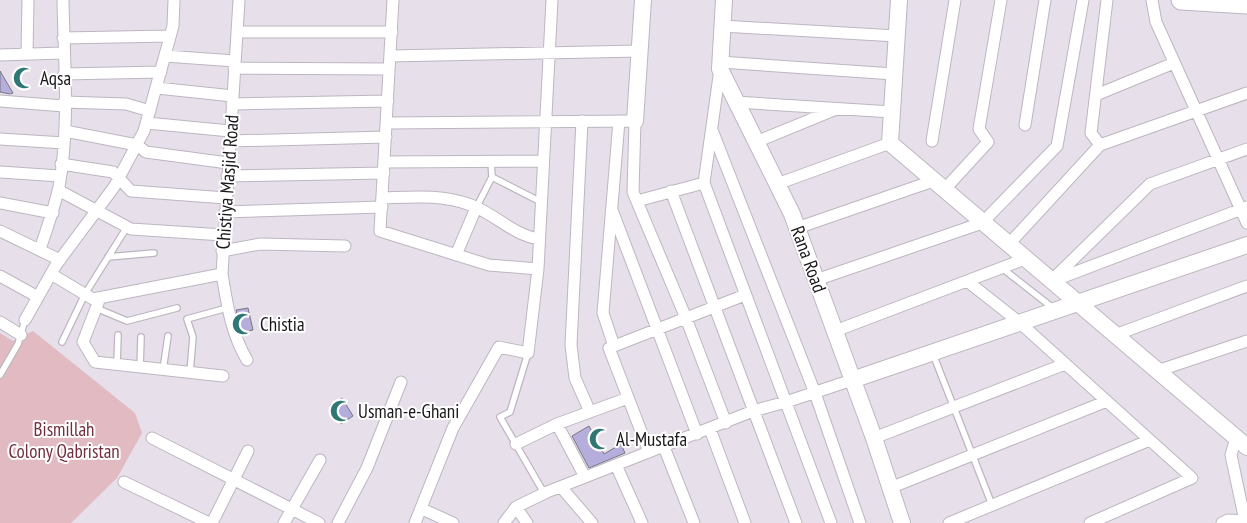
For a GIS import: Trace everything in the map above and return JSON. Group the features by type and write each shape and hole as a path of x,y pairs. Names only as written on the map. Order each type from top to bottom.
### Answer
{"main road":[{"path":"1181,0 1247,4"}],"street":[{"path":"27,54 28,0"},
{"path":"40,249 53,213 58,190 64,137 63,0"},
{"path":"25,320 51,274 119,178 137,145 147,123 157,88 170,36 174,0"},
{"name":"Chistiya Masjid Road","path":"239,0 222,274 227,308 236,342 247,360"},
{"path":"393,0 380,231 489,265 538,268"},
{"path":"415,523 422,509 436,466 453,428 499,348 528,353 538,268 552,0"},
{"path":"614,346 603,313 612,210 639,51 642,0"},
{"name":"Rana Road","path":"724,0 720,66 797,228 874,438 902,523"},
{"path":"890,143 899,0"},
{"path":"932,141 955,0"},
{"path":"797,228 939,185 988,142 979,129 1001,0"},
{"path":"1024,125 1045,0"},
{"path":"816,280 982,222 1057,146 1083,0"},
{"path":"1100,145 1091,133 1107,0"},
{"path":"1152,0 1156,22 1218,159 1244,208 1247,223"},
{"path":"722,26 896,36"},
{"path":"237,32 392,32"},
{"path":"63,38 170,36"},
{"path":"390,56 639,51"},
{"path":"0,55 64,53"},
{"path":"165,56 235,65 390,69"},
{"path":"1096,95 1174,63"},
{"path":"831,523 704,182 711,128 720,66 894,74"},
{"path":"64,74 161,72"},
{"path":"157,88 232,100 388,101"},
{"path":"1008,245 1100,145 1247,93"},
{"path":"0,101 126,104 150,111"},
{"path":"736,102 892,112"},
{"path":"756,142 838,109"},
{"path":"582,121 571,345 575,378 590,412"},
{"path":"386,123 627,121"},
{"path":"627,121 633,192 686,318 726,423"},
{"path":"147,123 230,136 386,137"},
{"path":"711,128 815,392 860,523"},
{"path":"0,139 64,137 137,145 146,152 228,163"},
{"path":"890,143 1241,443 1231,455 1246,521 1228,520 1222,523"},
{"path":"777,184 890,143"},
{"path":"1051,282 1150,184 1247,149"},
{"path":"227,176 491,161 543,161"},
{"path":"61,164 113,172 131,191 226,198"},
{"path":"0,172 60,176"},
{"path":"637,201 704,182"},
{"path":"58,190 97,209 131,229 223,235"},
{"path":"671,191 796,523"},
{"path":"225,212 450,199 476,208 525,237 539,239"},
{"path":"0,203 53,213"},
{"path":"456,255 476,208"},
{"path":"1051,282 1244,208"},
{"path":"612,210 697,434"},
{"path":"0,231 60,260"},
{"path":"222,251 260,244 344,246"},
{"path":"504,523 516,507 544,494 753,411 852,380 1247,245"},
{"path":"835,331 1025,259"},
{"path":"51,274 98,303"},
{"path":"98,303 222,274"},
{"path":"0,276 38,297"},
{"path":"967,281 1019,322 1192,478 1090,523"},
{"path":"1115,335 1247,286"},
{"path":"649,452 609,348 745,295"},
{"path":"98,303 83,342 95,362 223,376"},
{"path":"0,322 21,335"},
{"path":"1157,371 1247,342"},
{"path":"874,438 1065,364"},
{"path":"338,523 367,468 401,382"},
{"path":"516,444 557,424 628,398"},
{"path":"890,488 1107,401"},
{"path":"557,424 585,477"},
{"path":"710,429 746,523"},
{"path":"152,438 291,507 319,523"},
{"path":"949,523 1150,440"},
{"path":"664,446 694,523"},
{"path":"124,482 211,523 248,452"},
{"path":"284,523 291,507 320,460"},
{"path":"616,465 642,523"},
{"path":"561,487 592,523"},
{"path":"516,507 527,523"},
{"path":"422,509 453,523"}],"lane":[{"path":"476,208 492,177 491,161"},
{"path":"492,177 541,202"},
{"path":"62,342 85,294 127,227"},
{"path":"108,258 154,253"},
{"path":"1002,268 1055,310"},
{"path":"98,303 127,321 177,308"},
{"path":"190,372 193,337 187,319 227,308"},
{"path":"0,375 18,344 25,320"},
{"path":"117,365 118,335"},
{"path":"163,370 168,336"},
{"path":"140,368 141,337"},
{"path":"932,352 992,505"},
{"path":"528,353 510,412 500,417 544,494"}],"green space":[{"name":"Bismillah Colony Qabristan","path":"33,331 135,413 142,433 117,478 71,523 0,523 0,333 13,341"}],"building":[{"path":"0,71 13,93 0,92"},
{"name":"Chistia","path":"248,308 253,330 242,332 236,310"},
{"name":"Usman-e-Ghani","path":"342,398 353,416 341,424 330,405"},
{"path":"589,426 604,454 621,444 625,453 589,468 572,436"}],"place":[{"name":"Aqsa","path":"24,78"},
{"name":"Chistia","path":"243,324"},
{"name":"Usman-e-Ghani","path":"341,411"},
{"name":"Al-Mustafa","path":"600,439"}]}
